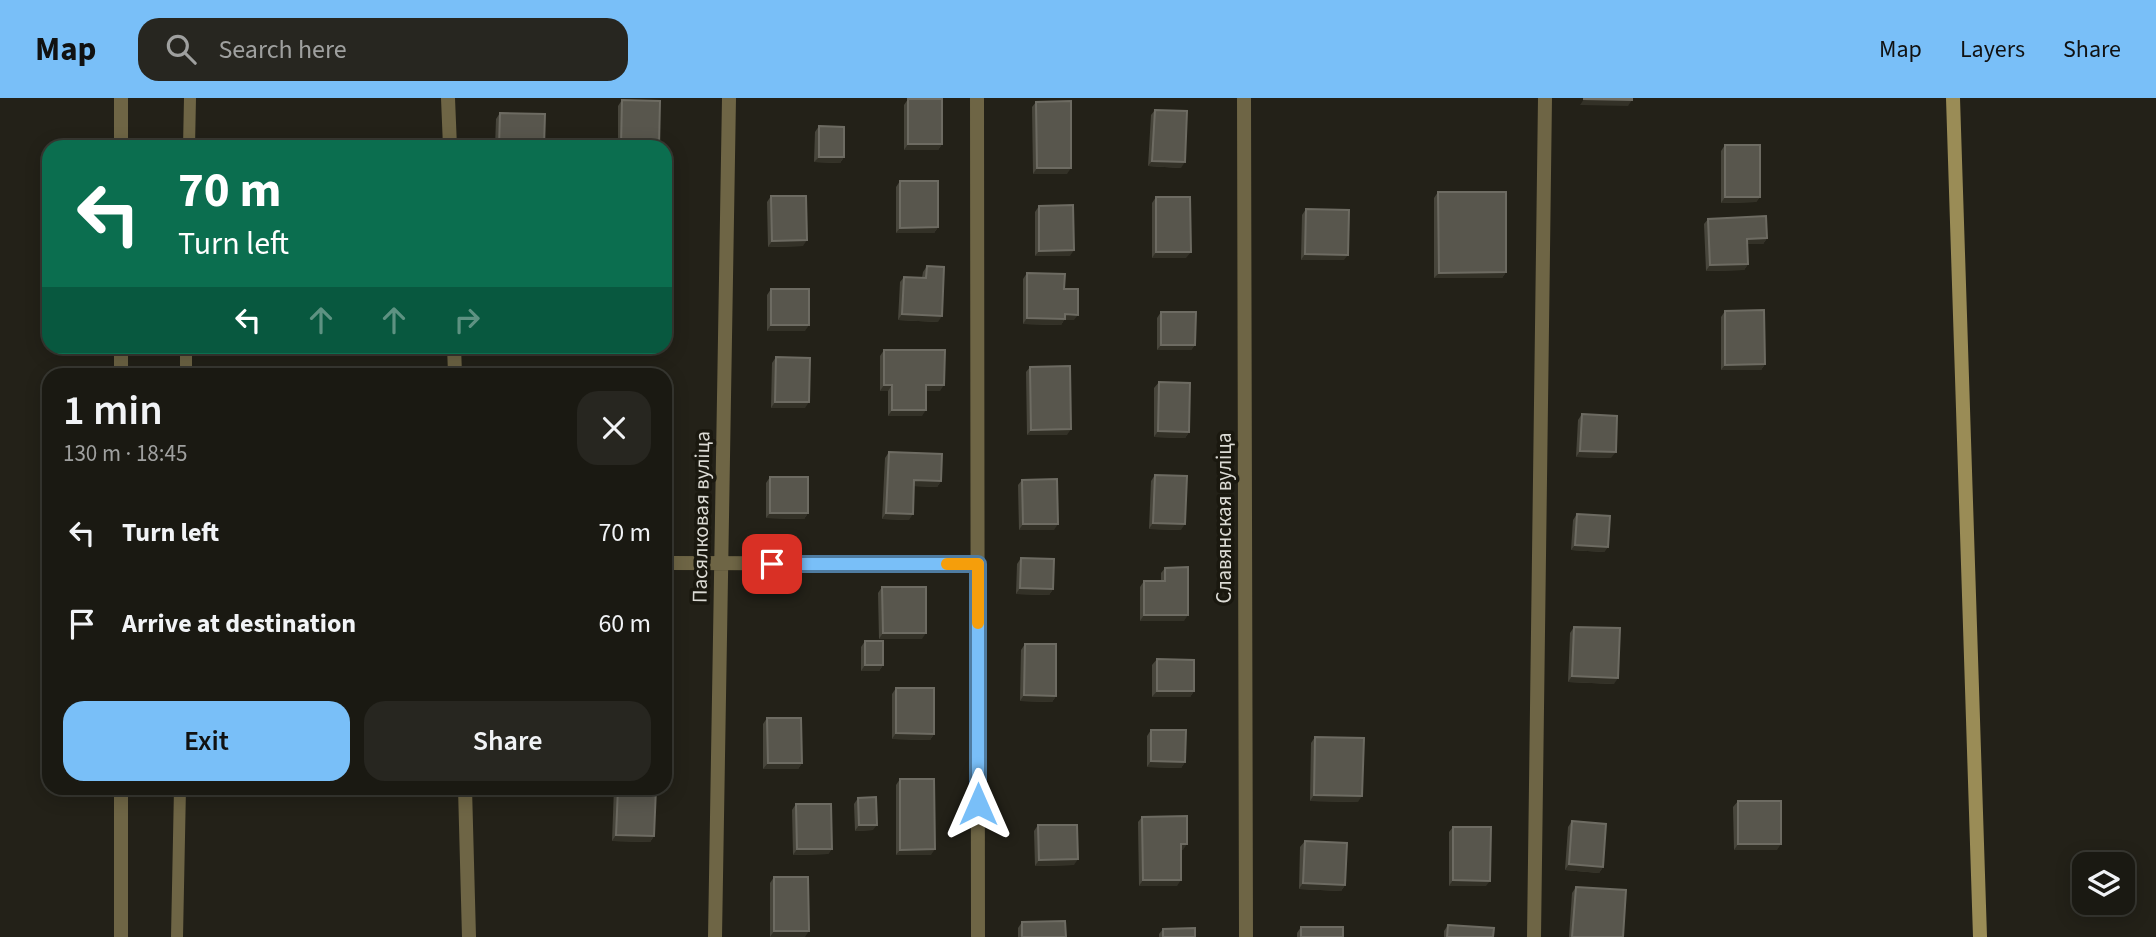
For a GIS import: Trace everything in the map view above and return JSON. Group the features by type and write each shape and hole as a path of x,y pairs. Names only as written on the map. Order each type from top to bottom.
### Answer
{"street":[{"path":"121,98 121,140"},
{"path":"449,98 450,140"},
{"name":"Пасялковая вуліца","path":"715,937 729,98"},
{"path":"977,98 978,937"},
{"name":"Славянская вуліца","path":"1244,98 1245,937"},
{"path":"1534,937 1545,98"},
{"path":"1953,98 1980,937"},
{"path":"672,563 978,564"},
{"path":"121,795 121,937"},
{"path":"465,795 468,937"}],"lane":[{"path":"190,98 190,140"},
{"path":"177,937 180,795"}],"building":[{"path":"1632,98 1632,100 1584,99"},
{"path":"908,99 942,99 942,144 908,144"},
{"path":"622,100 660,101 659,140 621,140"},
{"path":"1071,101 1071,168 1037,168 1036,102"},
{"path":"1155,110 1187,111 1185,162 1152,161"},
{"path":"500,113 545,114 544,140 499,140"},
{"path":"819,126 844,127 844,157 819,157"},
{"path":"1725,145 1760,145 1760,197 1725,197"},
{"path":"900,181 938,181 938,227 900,228"},
{"path":"1438,192 1506,192 1506,272 1439,273"},
{"path":"771,196 806,196 807,240 772,241"},
{"path":"1156,197 1190,197 1191,252 1156,252"},
{"path":"1073,205 1074,250 1039,251 1039,206"},
{"path":"1306,209 1349,210 1348,255 1305,254"},
{"path":"1766,216 1767,238 1747,239 1748,264 1710,265 1708,219"},
{"path":"927,266 944,267 942,316 902,314 904,277 926,278"},
{"path":"1027,273 1065,274 1064,289 1078,289 1078,315 1065,314 1065,319 1027,318"},
{"path":"771,289 809,289 809,325 771,325"},
{"path":"1764,310 1765,364 1725,365 1725,311"},
{"path":"1161,312 1196,312 1195,345 1161,345"},
{"path":"884,350 945,350 944,385 926,385 926,410 892,410 892,385 884,385"},
{"path":"776,357 810,358 809,402 775,402"},
{"path":"1070,366 1071,429 1031,430 1030,367"},
{"path":"1159,382 1190,383 1189,432 1158,431"},
{"path":"1582,414 1617,416 1616,452 1580,451"},
{"path":"889,452 942,454 941,481 914,480 913,514 886,513"},
{"path":"1155,475 1187,476 1185,524 1153,523"},
{"path":"770,477 808,477 808,513 770,513"},
{"path":"1057,479 1058,524 1023,524 1022,480"},
{"path":"1577,514 1610,516 1608,547 1575,545"},
{"path":"1021,558 1054,559 1053,589 1020,588"},
{"path":"1188,567 1188,615 1144,615 1144,581 1165,581 1165,568"},
{"path":"882,587 926,587 926,633 883,633"},
{"path":"1574,627 1620,628 1618,678 1572,676"},
{"path":"865,641 883,641 883,665 865,665"},
{"path":"1025,644 1056,644 1056,696 1024,695"},
{"path":"1157,659 1194,660 1194,691 1157,691"},
{"path":"896,688 934,688 934,734 896,733"},
{"path":"767,718 801,718 802,763 768,763"},
{"path":"1151,730 1186,730 1185,762 1151,761"},
{"path":"1315,737 1364,738 1362,796 1314,795"},
{"path":"900,779 934,779 935,849 900,850"},
{"path":"618,795 656,795 654,836 616,835"},
{"path":"876,797 877,825 859,825 858,798"},
{"path":"1738,801 1781,801 1781,844 1738,844"},
{"path":"796,804 831,804 832,849 797,849"},
{"path":"1187,816 1187,844 1181,844 1181,880 1143,880 1142,817"},
{"path":"1572,821 1606,824 1603,867 1569,864"},
{"path":"1038,825 1077,825 1078,859 1039,860"},
{"path":"1453,827 1491,827 1490,881 1453,880"},
{"path":"1305,841 1347,843 1345,885 1303,883"},
{"path":"774,877 808,877 809,931 774,931"},
{"path":"1576,887 1626,890 1623,937 1572,937"},
{"path":"1065,921 1066,937 1022,937 1022,922"},
{"path":"1448,925 1494,928 1493,937 1447,937"},
{"path":"1301,927 1343,927 1343,937 1301,937"},
{"path":"1195,928 1195,937 1163,937 1163,929"}],"slow traffic":[{"path":"947,564 978,564 978,623"}],"route":[{"path":"772,564 978,564 978,804"}]}
